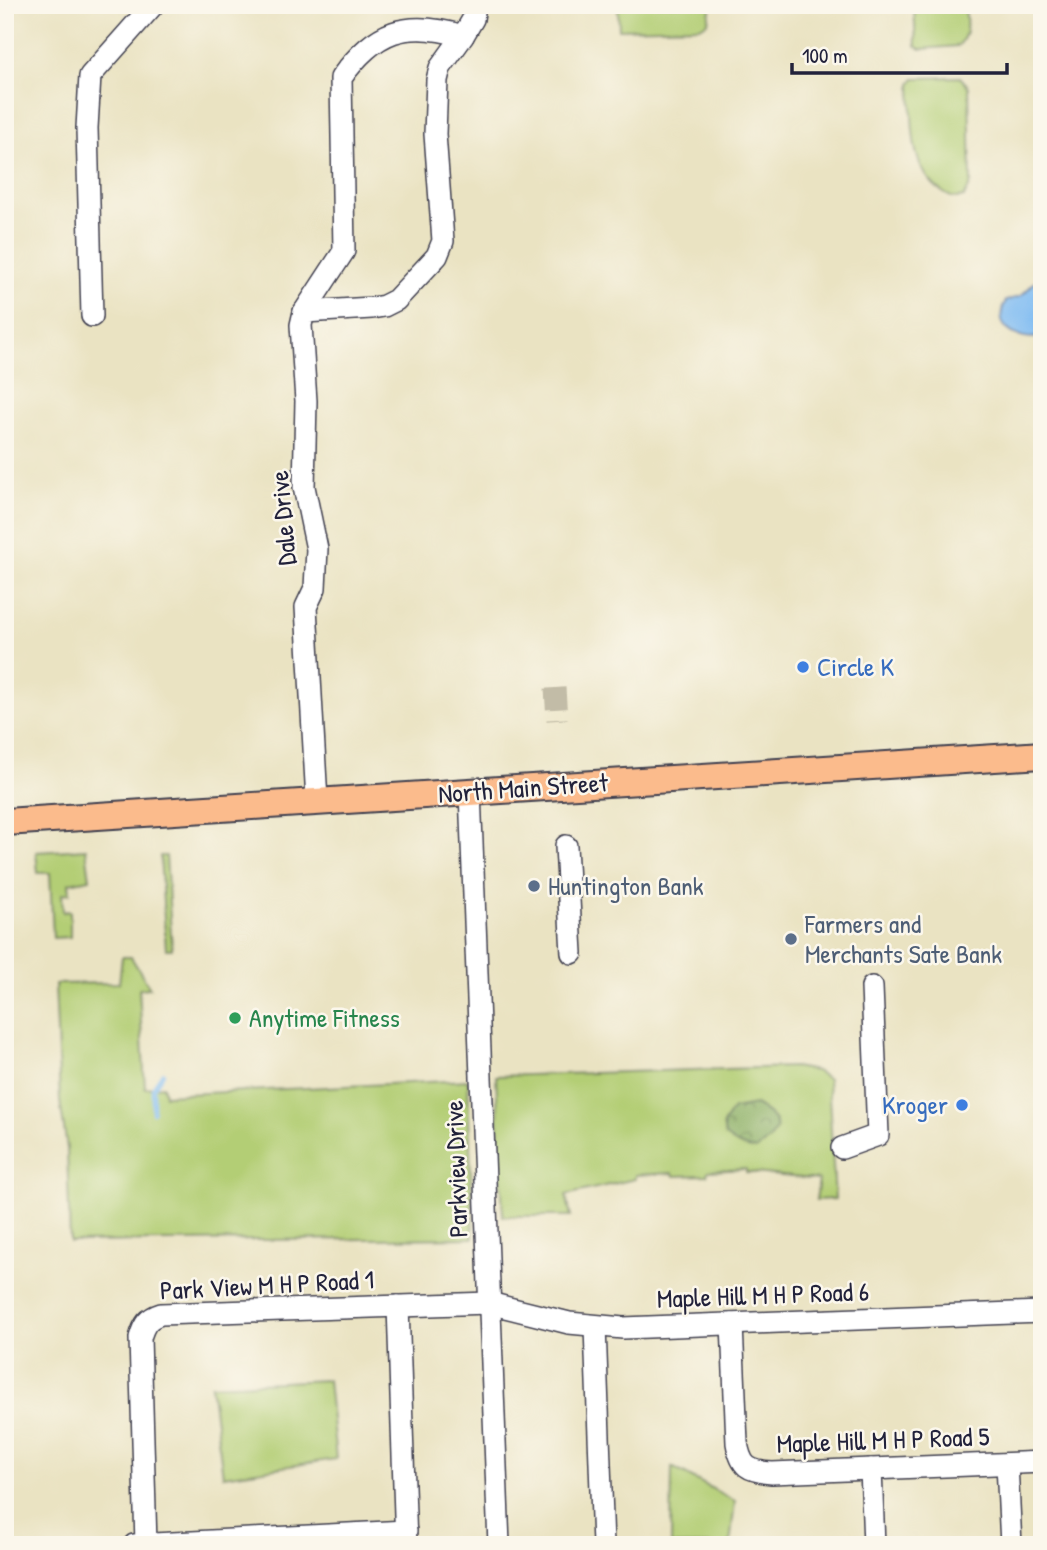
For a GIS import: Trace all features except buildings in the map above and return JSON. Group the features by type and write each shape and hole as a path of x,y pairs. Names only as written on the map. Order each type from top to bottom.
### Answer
{"main road":[{"name":"North Main Street","path":"5,822 1042,755"}],"street":[{"path":"92,316 87,128 90,76 153,5"},
{"path":"304,312 384,306 396,300 437,256 443,241 435,134 437,80 440,68 473,19 475,5"},
{"path":"304,312 344,251 341,78 369,45 388,33 422,27 463,36"},
{"name":"Dale Drive","path":"304,312 301,325 306,401 304,487 317,548 315,588 306,607 317,802"},
{"name":"Parkview Drive","path":"470,792 499,1545"},
{"path":"566,846 572,953"},
{"path":"842,1149 878,1135 872,987"},
{"name":"Park View M H P Road 1","path":"146,1544 140,1338 143,1326 150,1318 161,1314 489,1303"},
{"name":"Maple Hill M H P Road 6","path":"489,1303 595,1327 623,1328 1042,1312"},
{"path":"132,1545 406,1538 397,1306"},
{"name":"Maple Hill M H P Road 5","path":"732,1324 737,1443 740,1458 747,1467 772,1473 1042,1462"},
{"path":"595,1327 603,1545"},
{"path":"1007,1464 1011,1545"},
{"path":"871,1469 874,1545"}],"green space":[{"path":"618,5 711,5 708,22 700,27 619,29"},
{"path":"914,5 965,5 966,32 958,46 921,49 916,46"},
{"path":"960,77 969,87 971,183 964,197 956,198 947,195 932,183 918,158 914,143 911,83 915,78"},
{"path":"86,849 90,879 69,883 70,893 62,894 63,912 70,911 70,937 53,938 50,873 38,873 36,852"},
{"path":"160,856 166,856 172,949 166,949"},
{"path":"122,957 131,957 150,988 139,989 145,1088 163,1086 165,1095 468,1080 473,1238 70,1242 67,1148 60,1101 55,984 119,983"},
{"path":"794,1067 816,1071 828,1079 835,1199 816,1200 819,1180 746,1172 746,1169 708,1171 707,1175 635,1175 635,1179 566,1195 571,1216 503,1216 496,1076"},
{"path":"755,1105 771,1116 776,1127 771,1138 756,1150 739,1145 725,1136 723,1124 733,1109"},
{"path":"328,1380 336,1459 223,1476 211,1385"},
{"path":"672,1467 735,1501 730,1545 671,1545"}],"water":[{"path":"1042,275 1042,337 1024,337 1009,331 1002,319 1006,301 1021,296"}],"waterway":[{"path":"153,1112 153,1088 163,1073"}],"tunnel":[{"path":"555,688 557,720"}],"place":[{"name":"Circle K","path":"803,667"},
{"name":"Huntington Bank","path":"534,886"},
{"name":"Farmers and Merchants Sate Bank","path":"791,939"},
{"name":"Anytime Fitness","path":"235,1018"},
{"name":"Kroger","path":"962,1105"}]}
